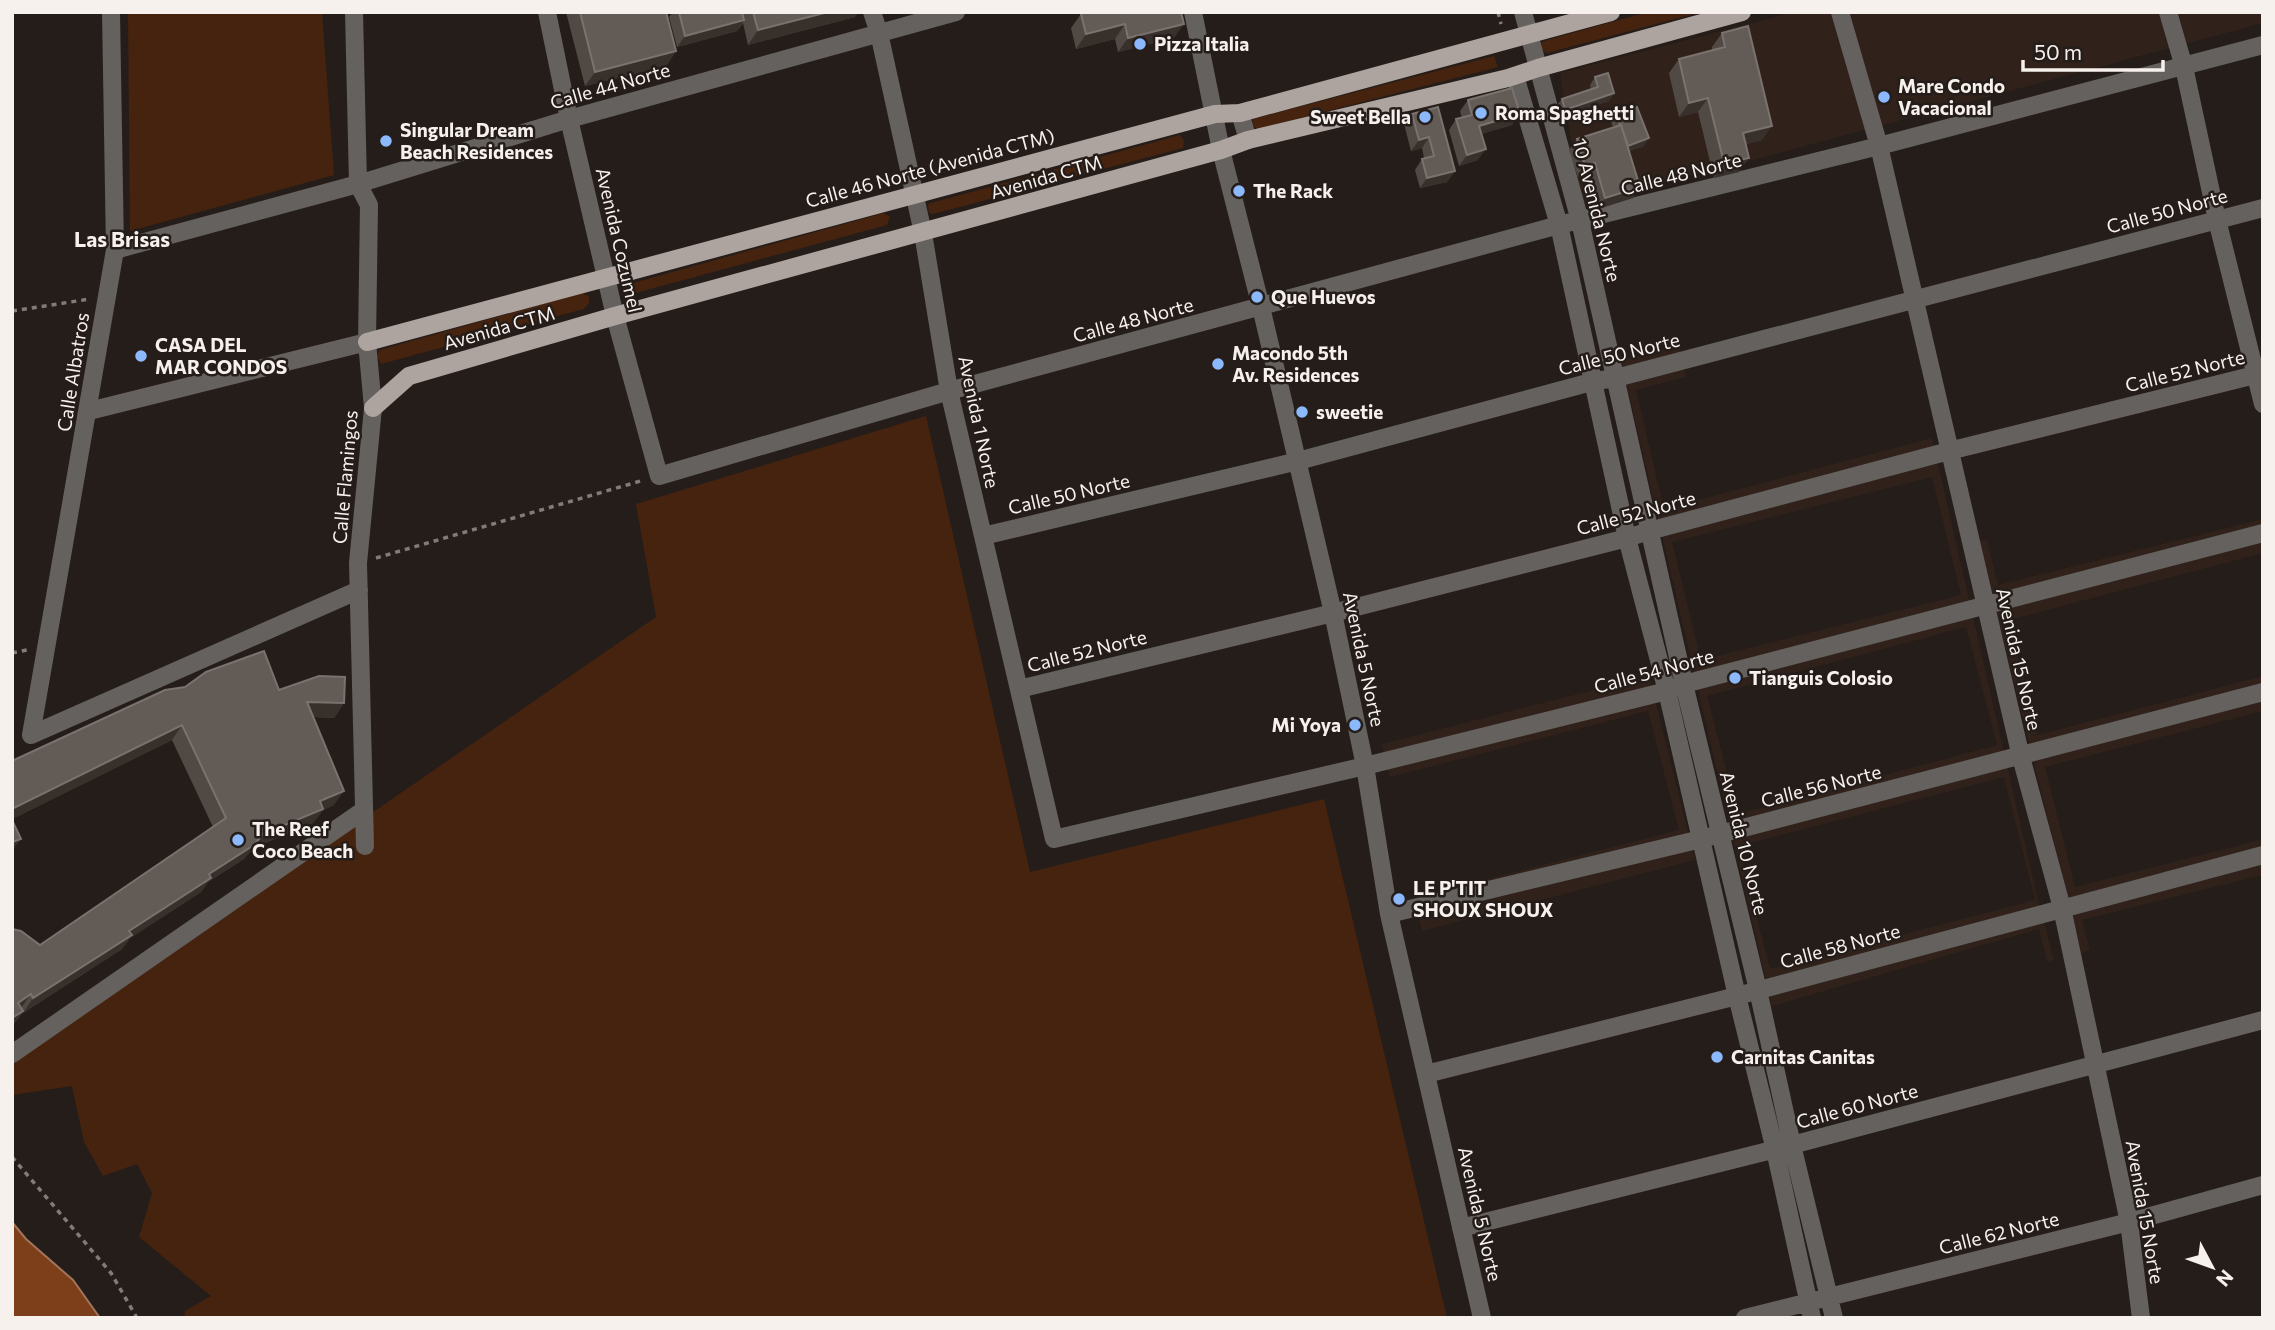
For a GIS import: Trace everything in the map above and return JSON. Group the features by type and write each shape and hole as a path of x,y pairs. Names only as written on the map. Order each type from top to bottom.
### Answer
{"main road":[{"path":"1528,35 1611,12"},
{"name":"Avenida CTM","path":"373,408 409,376 615,316 923,233 1221,150 1248,140 1515,76 1742,12"},
{"name":"Calle 46 Norte (Avenida CTM)","path":"367,342 1215,114 1240,113 1528,35"}],"street":[{"name":"Calle Albatros","path":"111,12 115,250 31,735 359,590"},
{"name":"Avenida Cozumel","path":"547,12 615,316 659,476"},
{"name":"Avenida 1 Norte","path":"872,12 923,233 949,391 1054,839"},
{"name":"Calle 44 Norte","path":"115,250 358,184 569,119 956,12"},
{"name":"Avenida 5 Norte","path":"1193,12 1221,150 1333,613 1365,766 1389,914 1482,1318"},
{"name":"10 Avenida Norte","path":"1523,12 1580,221 1616,378"},
{"name":"Avenida 15 Norte","path":"1840,12 1879,146 2021,757 2062,908 2129,1222 2141,1318"},
{"path":"2168,12 2184,67 2217,220 2260,374 2263,404"},
{"name":"Calle Flamingos","path":"355,13 358,184 369,205 367,342 373,408 358,564 365,846"},
{"name":"Calle 48 Norte","path":"659,476 949,391 1559,225 1879,146 2263,46"},
{"name":"10 Avenida Norte","path":"1515,76 1559,225 1595,381"},
{"path":"1240,113 1248,140"},
{"name":"Calle 50 Norte","path":"983,536 1298,461 2263,208"},
{"path":"89,411 367,342"},
{"name":"Calle 52 Norte","path":"1019,689 1333,613 1627,538 1949,451 2260,374"},
{"name":"Avenida 10 Norte","path":"1616,378 1649,531 1701,839 1737,996 1835,1318"},
{"name":"Avenida 10 Norte","path":"1595,381 1627,538 1721,834 1758,990 1810,1310"},
{"name":"Calle 54 Norte","path":"1054,839 1365,766 1676,688 2263,533"},
{"name":"Calle 56 Norte","path":"1389,914 1721,834 2263,692"},
{"path":"12,1054 364,810"},
{"name":"Calle 58 Norte","path":"1426,1074 1737,996 2263,855"},
{"name":"Calle 60 Norte","path":"1461,1228 1783,1147 2263,1020"},
{"name":"Calle 62 Norte","path":"1745,1318 1810,1310 1830,1297 2129,1222 2263,1185"}],"path":[{"path":"12,311 106,297"},
{"path":"358,564 659,476"},
{"path":"12,1157 111,1273 137,1318"}],"shaded area":[{"path":"128,12 322,12 334,175 130,231"},
{"path":"1648,12 1701,12 1547,53 1541,50 1540,43 1547,40"},
{"path":"1794,12 2263,12 2263,23 1582,206 1560,73"},
{"path":"1494,56 1498,67 1257,129 1252,124 1253,119"},
{"path":"1180,135 1184,141 1183,148 929,213 928,204 931,203"},
{"path":"884,213 890,217 887,225 632,294 628,290 633,283"},
{"path":"582,293 589,296 589,303 584,309 381,364 377,356 380,350"},
{"name":"Tianguis Colosio","path":"1679,346 1686,377 1636,390 1664,509 1932,438 2054,960 2047,962 2039,929 1772,1006 1621,360","holes":["1932,477 1961,595 1701,660 1672,542","1966,627 1997,745 1738,814 1707,696","2004,777 2035,900 1770,969 1739,846"]},
{"path":"926,416 1030,872 1324,799 1447,1318 184,1318 185,1311 211,1296 139,1237 152,1193 137,1164 103,1176 84,1142 72,1086 12,1095 12,1061 656,617 636,504"},
{"path":"2263,519 2263,553 2009,620 2038,735 2263,676 2263,711 2045,767 2075,887 2263,839 2263,875 2082,920 2090,950 2081,953 1979,541 1987,539 1998,585"},
{"path":"1649,676 1695,860 1422,931 1414,898 1679,830 1648,711 1390,777 1382,744"},
{"path":"12,1222 26,1239 73,1280 100,1318 12,1318"}],"building":[{"path":"580,12 666,12 676,51 595,72"},
{"path":"679,12 742,12 744,20 685,36"},
{"path":"753,12 828,12 758,30"},
{"path":"1181,12 1184,24 1128,38 1125,24 1086,34 1081,14"},
{"path":"1748,26 1772,126 1743,133 1749,158 1724,163 1708,98 1689,103 1679,59 1725,47 1722,33"},
{"path":"1608,73 1614,93 1565,110 1562,99 1598,87 1595,77"},
{"path":"1512,88 1520,114 1479,126 1486,149 1467,155 1456,119 1472,115 1468,100"},
{"path":"1438,107 1455,171 1427,178 1422,159 1434,156 1429,137 1419,140 1412,114"},
{"path":"1637,107 1649,138 1628,146 1616,114"},
{"path":"1621,125 1640,187 1605,198 1595,163 1585,166 1577,139"},
{"name":"The Reef Coco Beach","path":"264,651 279,690 319,676 345,677 344,703 307,702 344,791 320,801 323,809 263,834 254,845 209,874 211,878 129,931 132,935 33,998 31,994 18,1003 23,1011 12,1018 12,929 21,931 40,945 226,818 182,725 12,809 12,761 165,690 185,687 206,672"},
{"path":"12,820 21,839 12,842"}],"place":[{"name":"Pizza Italia","path":"1140,44"},
{"name":"Mare Condo Vacacional","path":"1884,97"},
{"name":"Roma Spaghetti","path":"1481,113"},
{"name":"Sweet Bella","path":"1425,117"},
{"name":"Singular Dream Beach Residences","path":"386,141"},
{"name":"The Rack","path":"1239,191"},
{"name":"Que Huevos","path":"1257,297"},
{"name":"CASA DEL MAR CONDOS","path":"141,356"},
{"name":"Macondo 5th Av. Residences","path":"1218,364"},
{"name":"sweetie","path":"1302,412"},
{"name":"Tianguis Colosio","path":"1735,678"},
{"name":"Mi Yoya","path":"1355,725"},
{"name":"The Reef Coco Beach","path":"238,840"},
{"name":"LE P'TIT SHOUX SHOUX","path":"1399,899"},
{"name":"Carnitas Canitas","path":"1717,1057"}],"district":[{"name":"Las Brisas","path":"122,240"}]}
